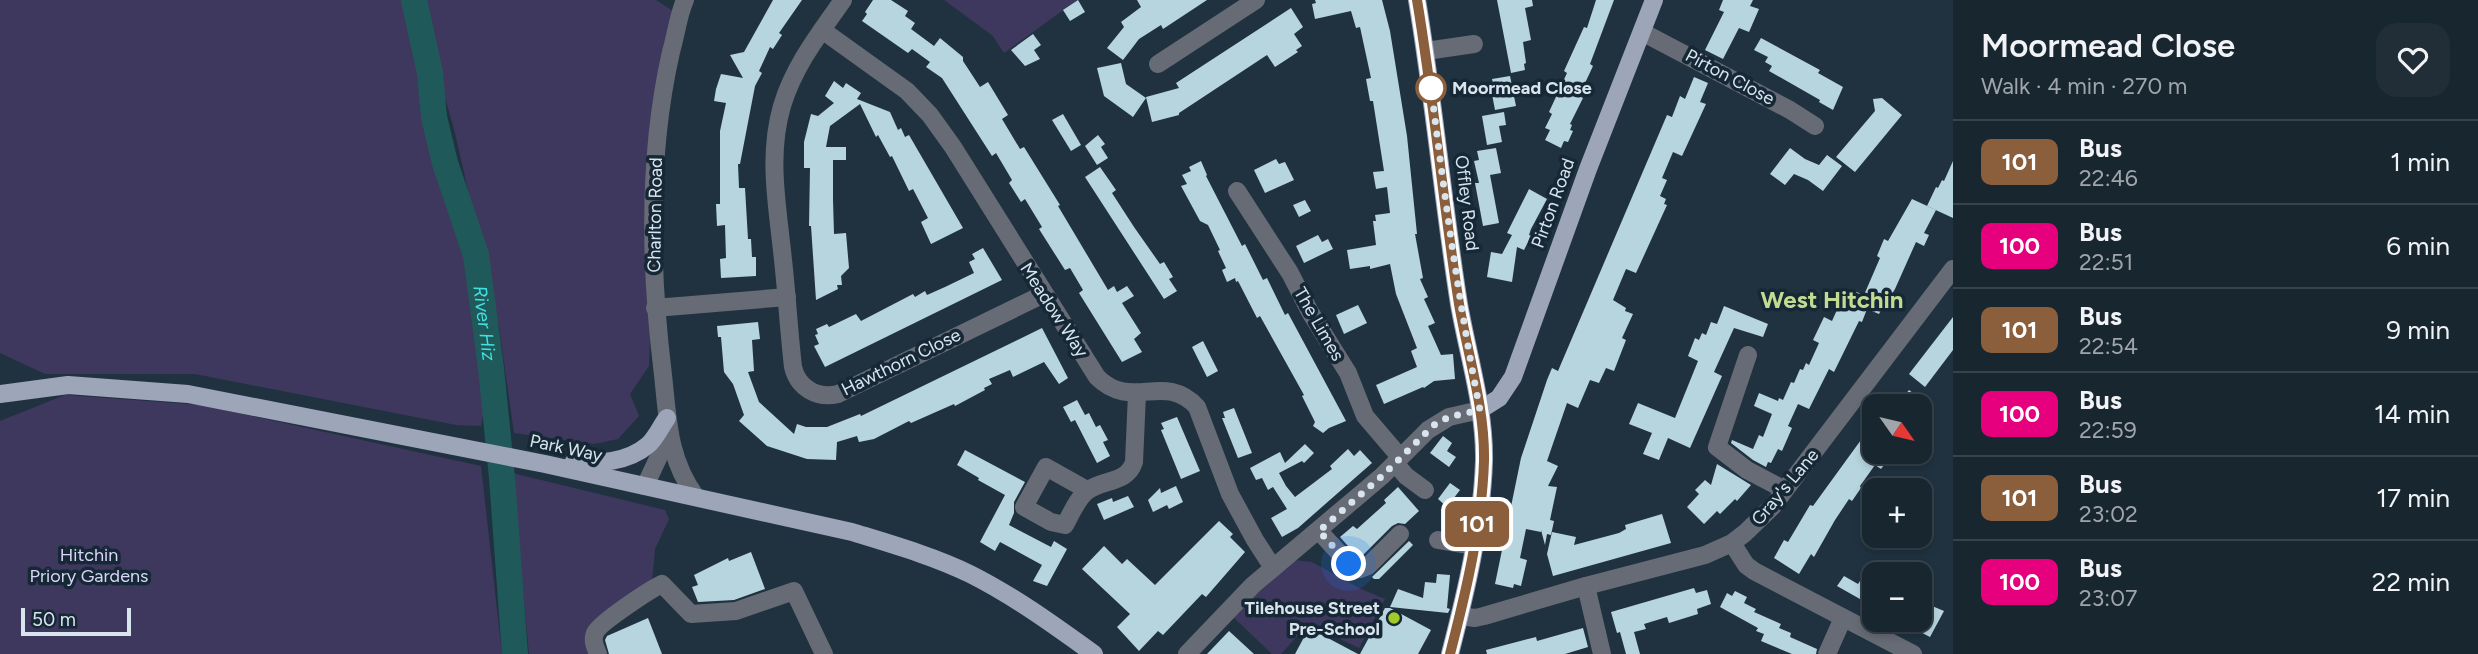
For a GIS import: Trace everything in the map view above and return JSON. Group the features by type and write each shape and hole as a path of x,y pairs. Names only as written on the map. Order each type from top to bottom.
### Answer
{"main road":[{"name":"Offley Road","path":"1417,0 1460,306 1480,410 1484,461 1473,546 1450,654"},
{"name":"Pirton Road","path":"1480,410 1499,398 1509,386 1588,169 1654,0"},
{"name":"Park Way","path":"0,394 68,385 188,394 545,464 852,532 970,574 1039,615 1094,654"},
{"path":"545,464 603,463 619,460 649,444 668,426"}],"street":[{"name":"Hawthorn Close","path":"843,0 797,68 782,107 777,131 776,192 795,374 802,385 821,396 838,394 1044,294"},
{"path":"1158,64 1256,0"},
{"name":"Charlton Road","path":"682,1 662,90 657,137 654,183 654,308 668,426 679,471 696,497"},
{"name":"Meadow Way","path":"822,30 907,91 930,116 953,147 1097,377 1115,389 1137,394 1156,390 1174,391 1197,407 1230,494 1273,568"},
{"name":"Pirton Close","path":"1642,32 1815,126"},
{"path":"1426,51 1474,44"},
{"name":"The Limes","path":"1237,191 1290,272 1310,312 1348,373 1365,416 1406,475 1425,490"},
{"name":"Gray's Lane","path":"1460,616 1485,616 1705,555 1732,543 1760,521 1953,269"},
{"path":"654,308 787,297"},
{"path":"1748,355 1717,447 1747,470 1785,490"},
{"path":"1081,487 1065,525 1053,523 1024,507 1046,467 1081,487 1124,476 1132,468 1137,394"},
{"path":"1188,653 1253,585 1319,531 1434,425 1449,417 1480,410"},
{"path":"645,486 668,426"},
{"path":"1319,531 1349,564 1360,569 1368,566 1400,534"},
{"path":"1438,540 1473,546"},
{"path":"1732,543 1750,568 1913,654"},
{"path":"598,654 593,641 596,629 662,583 691,614 736,611 794,591 824,654"},
{"path":"1587,586 1602,654"},
{"path":"1827,654 1843,618"}],"green space":[{"path":"0,0 408,0 414,37 443,128 446,160 470,259 485,404 481,426 456,425 195,374 45,374 0,353"},
{"path":"418,0 656,0 676,13 655,89 646,183 651,306 649,366 630,394 639,416 618,439 594,444 514,433 499,327 455,133"},
{"path":"944,0 1077,0 1004,53 993,36"},
{"name":"Hitchin Priory Gardens","path":"65,395 201,405 481,466 502,654 0,654 0,421"},
{"path":"512,473 665,510 669,519 655,549 652,582 588,629 597,654 529,654"},
{"path":"1295,560 1312,562 1385,599 1359,648 1308,624 1281,654 1272,654 1231,615"}],"building":[{"path":"773,0 802,0 779,33 782,35 773,49 770,47 759,71 762,73 755,86 738,164 739,188 745,188 748,239 751,239 752,257 756,257 756,276 721,278 720,259 726,258 725,225 717,226 716,204 720,204 720,131 726,103 714,101 716,89 721,74 743,78 730,55 744,52"},
{"path":"873,0 891,0 908,11 905,16 915,23 911,29 934,46 940,38 963,57 980,87 988,82 1008,115 1002,119 1020,149 1024,147 1060,205 1058,206 1108,290 1114,286 1117,292 1127,286 1134,296 1122,303 1141,333 1134,339 1142,352 1122,362 1079,293 1083,290 1070,268 1065,270 1039,229 1042,227 1025,199 1021,202 996,153 992,156 942,78 926,67 930,62 912,49 908,53 862,21"},
{"path":"1078,0 1085,12 1070,21 1063,10"},
{"path":"1137,0 1207,0 1163,29 1161,25 1139,39 1123,60 1107,48 1124,27 1121,22 1141,7"},
{"path":"1315,0 1382,0 1390,31 1407,136 1415,234 1423,278 1420,279 1428,297 1424,299 1435,323 1428,326 1441,355 1453,354 1455,379 1434,381 1424,388 1384,404 1376,385 1417,367 1411,351 1417,348 1396,294 1390,264 1370,269 1370,266 1350,269 1347,250 1376,245 1373,221 1376,221 1375,215 1390,213 1387,187 1376,189 1373,172 1384,171 1373,101 1370,101 1366,79 1371,78 1360,27 1356,28 1351,11 1315,19 1312,4 1316,3"},
{"path":"1497,0 1532,0 1533,6 1525,8 1531,40 1523,42 1525,70 1511,73"},
{"path":"1596,0 1614,0 1590,64 1593,66 1579,96 1583,98 1570,124 1570,130 1573,131 1568,142 1564,141 1561,148 1545,140 1550,130 1545,128 1552,114 1549,112 1567,73 1564,71 1584,27 1587,28"},
{"path":"1723,0 1753,0 1750,6 1759,9 1749,32 1739,28 1723,59 1705,50 1724,12 1719,10"},
{"path":"1291,8 1303,27 1294,34 1302,46 1296,50 1298,52 1275,67 1267,55 1179,115 1152,122 1146,97 1179,88 1176,83"},
{"path":"1033,34 1041,45 1034,50 1040,59 1025,66 1011,50"},
{"path":"1761,38 1820,70 1818,73 1843,87 1833,110 1769,71 1772,66 1765,62 1768,57 1754,50"},
{"path":"1121,63 1126,84 1146,98 1133,117 1104,96 1097,68"},
{"path":"1510,76 1516,106 1495,110 1492,79"},
{"path":"1694,77 1708,83 1700,102 1706,104 1682,156 1673,152 1662,178 1667,180 1660,196 1666,199 1664,204 1667,205 1636,273 1626,269 1613,300 1626,308 1625,311 1633,314 1622,338 1626,340 1614,371 1606,368 1599,383 1590,380 1578,408 1567,403 1547,461 1558,466 1548,486 1557,487 1550,520 1554,521 1551,535 1547,534 1545,545 1541,530 1526,529 1520,558 1527,560 1521,586 1514,584 1513,588 1495,584 1521,458 1547,380 1552,368 1558,371 1667,115 1672,117 1680,96 1685,99"},
{"path":"834,81 843,88 846,83 861,93 857,99 890,112 898,130 901,128 905,137 909,135 963,228 931,244 921,222 928,218 913,189 909,191 892,156 890,157 878,135 876,137 860,104 830,126 826,147 846,147 846,160 833,160 833,200 834,234 846,233 849,268 841,276 842,285 837,285 838,289 816,300 809,226 810,168 804,168 804,142 811,114 818,116 834,103 825,96"},
{"path":"1882,98 1902,115 1855,172 1836,157 1875,111 1873,99"},
{"path":"1504,112 1506,125 1499,126 1502,142 1487,145 1482,116"},
{"path":"1063,114 1081,145 1071,151 1052,120"},
{"path":"1098,135 1105,144 1101,147 1108,158 1097,165 1085,146"},
{"path":"1496,148 1501,173 1490,175 1499,223 1483,226 1474,161 1479,160 1477,151"},
{"path":"1790,148 1819,165 1827,155 1842,166 1823,191 1794,174 1785,185 1770,174"},
{"path":"1276,159 1279,164 1285,162 1294,180 1265,193 1254,170"},
{"path":"1201,161 1242,246 1245,244 1263,280 1267,278 1285,315 1288,313 1346,421 1323,433 1313,426 1315,422 1302,396 1304,395 1238,281 1236,282 1235,278 1227,282 1222,270 1226,268 1218,251 1220,250 1208,225 1200,221 1181,186 1187,184 1182,175 1191,171 1189,167"},
{"path":"1953,161 1953,218 1927,206 1936,187 1944,181"},
{"path":"1100,167 1116,190 1112,193 1134,227 1160,264 1164,262 1173,277 1169,279 1177,291 1164,299 1085,177"},
{"path":"1529,189 1547,199 1531,229 1531,236 1524,250 1517,247 1512,282 1487,277 1491,252 1502,254 1512,235 1507,233"},
{"path":"1912,199 1936,210 1924,233 1929,235 1924,246 1916,242 1895,289 1879,314 1867,309 1834,372 1829,369 1809,409 1798,404 1788,426 1792,428 1782,451 1778,449 1766,467 1753,460 1731,443 1732,440 1753,449 1759,435 1763,437 1772,414 1754,406 1759,393 1778,401 1779,398 1783,400 1800,369 1803,370 1806,363 1809,365 1819,343 1813,340 1824,317 1832,321 1841,301 1848,304 1854,291 1864,295 1880,258 1877,256 1884,239 1888,241"},
{"path":"1305,200 1311,211 1299,217 1293,205"},
{"path":"1318,235 1322,242 1328,239 1333,249 1304,263 1296,246"},
{"path":"983,248 1002,280 825,367 814,346 819,344 815,335 818,334 816,329 827,324 829,327 856,314 861,321 913,294 915,297 925,291 927,295 974,273 969,262 975,259 972,254"},
{"path":"1358,305 1367,323 1344,334 1336,315"},
{"path":"1724,306 1768,324 1763,337 1734,328 1714,372 1722,376 1690,448 1668,438 1659,460 1643,454 1652,433 1629,424 1638,403 1675,418 1698,361 1688,356 1695,338 1699,340 1702,333 1706,335 1711,322 1717,324"},
{"path":"1953,317 1953,350 1925,387 1909,374"},
{"path":"758,322 760,339 752,340 754,371 748,372 759,402 794,434 797,424 827,427 860,414 861,416 1042,328 1068,378 1059,384 1044,362 1013,377 1010,370 989,379 992,384 984,388 985,390 955,406 954,404 911,423 909,421 874,439 859,442 857,436 837,442 836,460 807,459 767,446 739,421 744,415 733,384 724,372 721,337 718,337 717,326"},
{"path":"1203,341 1218,371 1207,377 1192,347"},
{"path":"1077,400 1085,415 1089,413 1096,427 1100,425 1108,440 1103,442 1110,456 1097,463 1075,420 1071,422 1063,407"},
{"path":"1234,408 1252,453 1238,458 1222,418 1225,418 1223,412"},
{"path":"1177,417 1200,471 1181,479 1161,430 1164,429 1161,423"},
{"path":"1443,436 1452,443 1447,451 1456,457 1449,467 1430,453"},
{"path":"1862,439 1862,464 1885,464 1881,469 1875,465 1866,478 1862,478 1861,488 1852,501 1849,499 1814,557 1811,554 1799,574 1774,558 1784,540 1788,542 1810,505 1813,506"},
{"path":"1305,444 1314,453 1304,463 1302,461 1279,473 1295,497 1332,469 1330,466 1348,449 1354,456 1360,450 1372,463 1298,528 1282,537 1271,518 1287,509 1273,487 1268,490 1262,478 1256,480 1250,468 1280,452 1285,463"},
{"path":"965,450 1025,482 1014,502 1014,513 1009,525 1051,547 1054,541 1067,549 1047,586 1033,581 1042,565 1000,542 995,551 980,542 1005,495 957,465"},
{"path":"1717,464 1751,485 1737,501 1735,499 1720,514 1717,511 1704,524 1687,507 1699,494 1695,490 1705,480 1711,485"},
{"path":"1450,483 1460,490 1447,507 1438,499"},
{"path":"1176,486 1183,502 1169,509 1167,505 1153,512 1148,500 1160,488 1161,493"},
{"path":"1398,487 1419,511 1405,524 1392,526 1362,556 1356,555 1340,537 1353,526 1357,529 1386,503 1384,500"},
{"path":"1128,496 1134,507 1104,520 1097,504"},
{"path":"1662,514 1671,543 1553,576 1547,554 1552,532 1576,537 1574,545 1619,533 1626,529 1625,525"},
{"path":"1219,521 1233,534 1230,537 1245,552 1206,597 1202,594 1163,635 1158,631 1139,651 1117,627 1130,614 1082,569 1104,546 1122,564 1127,559 1155,585"},
{"path":"1409,541 1413,545 1379,579 1374,579 1372,577"},
{"path":"751,552 765,589 734,600 698,602 692,587 698,585 694,575 728,558 729,561"},
{"path":"1437,574 1450,575 1448,613 1390,607 1398,589 1423,598 1425,582 1436,583"},
{"path":"1844,576 1858,584 1860,581 1862,600 1837,586"},
{"path":"1694,588 1696,593 1707,590 1711,604 1697,609 1698,614 1669,623 1667,617 1644,624 1646,629 1634,632 1640,654 1626,654 1611,612"},
{"path":"1735,591 1747,597 1744,603 1756,609 1754,612 1781,624 1779,628 1791,633 1790,637 1817,649 1816,654 1792,654 1761,641 1764,634 1756,631 1758,628 1720,607 1727,593 1732,596"},
{"path":"1932,606 1944,611 1930,637 1920,632 1932,632"},
{"name":"Tilehouse Street Pre-School","path":"1385,608 1390,608 1431,630 1418,654 1360,654"},
{"path":"648,618 662,654 609,654 605,640 607,636"},
{"path":"1309,628 1358,654 1295,654"},
{"path":"1583,628 1588,647 1565,654 1487,654 1486,650 1536,637 1537,641"},
{"path":"1229,631 1254,654 1207,654"}],"waterway":[{"name":"River Hiz","path":"414,0 430,73 434,117 445,163 476,255 502,478 515,654"}],"bus line":[{"name":"101","path":"1417,0 1430,80 1448,229 1480,410 1484,461 1477,524 1450,654"}],"place":[{"name":"Moormead Close","path":"1431,88"},
{"name":"Tilehouse Street Pre-School","path":"1394,618"}],"district":[{"name":"West Hitchin","path":"1832,299"}],"route":[{"path":"1349,564 1319,531 1382,476 1434,425 1449,417 1480,410 1448,229 1430,80 1431,88"}]}
